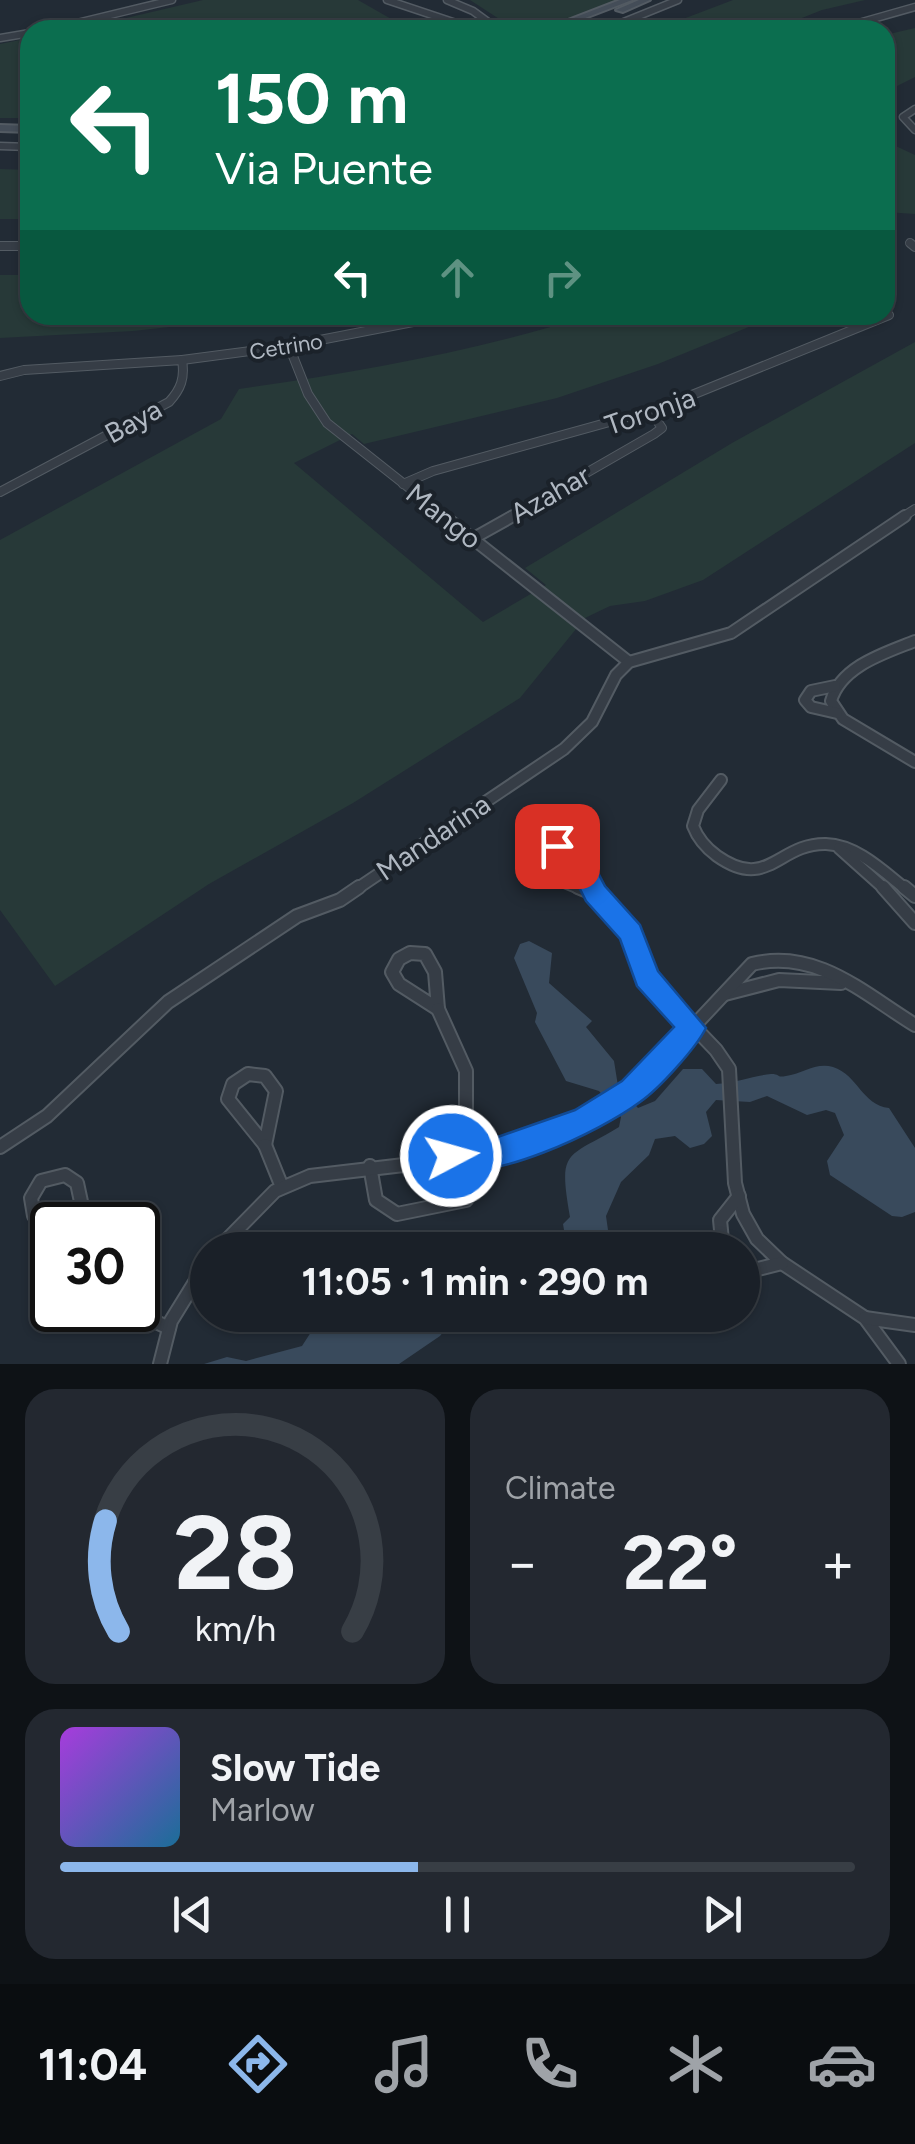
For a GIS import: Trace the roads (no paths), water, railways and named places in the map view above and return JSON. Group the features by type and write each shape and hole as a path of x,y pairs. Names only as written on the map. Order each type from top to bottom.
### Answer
{"main road":[{"path":"573,20 628,0"},
{"path":"591,20 646,0"}],"street":[{"path":"89,20 172,0"},
{"path":"388,0 445,20"},
{"path":"447,0 474,11 482,20"},
{"path":"629,20 678,0"},
{"path":"869,20 915,7"},
{"path":"474,20 479,18"},
{"path":"915,109 903,116 915,130"},
{"name":"Cetrino","path":"182,360 289,346 397,325"},
{"name":"Toronja","path":"403,484 433,471 651,412 778,364 855,325"},
{"name":"Mango","path":"289,346 308,394 328,424 628,662"},
{"name":"Baya","path":"0,376 24,370 182,360 184,381 169,402 0,492"},
{"name":"Azahar","path":"472,538 654,434 662,428 651,412"},
{"path":"628,662 731,633 915,509"},
{"path":"914,760 874,741 836,713 818,710 805,700 811,692 833,690 876,656 915,641"},
{"name":"Mandarina","path":"0,1147 48,1116 168,1002 296,916 340,900 564,749 592,722 616,675 628,662"},
{"path":"833,690 836,713"},
{"path":"721,780 698,810 693,826 701,843 732,868 744,873 760,871 812,846 852,850 915,896"},
{"path":"596,894 545,874 540,863 544,851 557,846 569,848 596,894 631,933 647,978 716,1050 730,1078 739,1196 756,1239 782,1262 865,1318 899,1364"},
{"path":"838,848 914,918"},
{"path":"370,1166 376,1200 389,1212 409,1212 466,1200 477,1188 466,1071 438,1010 430,959 418,952 399,959 392,972 399,984 438,1010"},
{"path":"786,958 790,979"},
{"path":"232,1232 282,1187 310,1176 472,1156 535,1141 608,1108 665,1060 752,964 786,958 813,963 915,1025"},
{"path":"720,996 753,984 790,979 846,984"},
{"path":"265,1146 276,1091 265,1076 248,1074 232,1084 228,1099 265,1146 282,1187"},
{"path":"31,1202 41,1182 64,1174 77,1183 81,1202"},
{"path":"720,1232 718,1222 724,1210 739,1196"},
{"path":"760,1268 782,1262"},
{"path":"160,1364 169,1328 190,1292"},
{"path":"865,1318 915,1326"},
{"path":"160,1324 169,1328"}],"water":[{"path":"529,941 552,953 549,983 592,1021 586,1027 614,1061 618,1086 638,1108 655,1101 683,1069 702,1069 716,1084 771,1074 781,1077 821,1066 841,1071 872,1101 889,1108 915,1148 915,1212 892,1216 830,1175 827,1161 844,1135 835,1113 826,1110 807,1115 767,1096 750,1102 716,1100 706,1112 712,1136 704,1144 690,1148 675,1136 655,1139 649,1155 621,1182 606,1216 607,1232 564,1232 563,1224 570,1217 565,1178 570,1158 619,1127 621,1117 599,1091 566,1081 535,1022 537,1013 514,958 520,944"},
{"path":"311,1332 443,1332 399,1364 204,1364 227,1357 246,1361 302,1346"}]}
